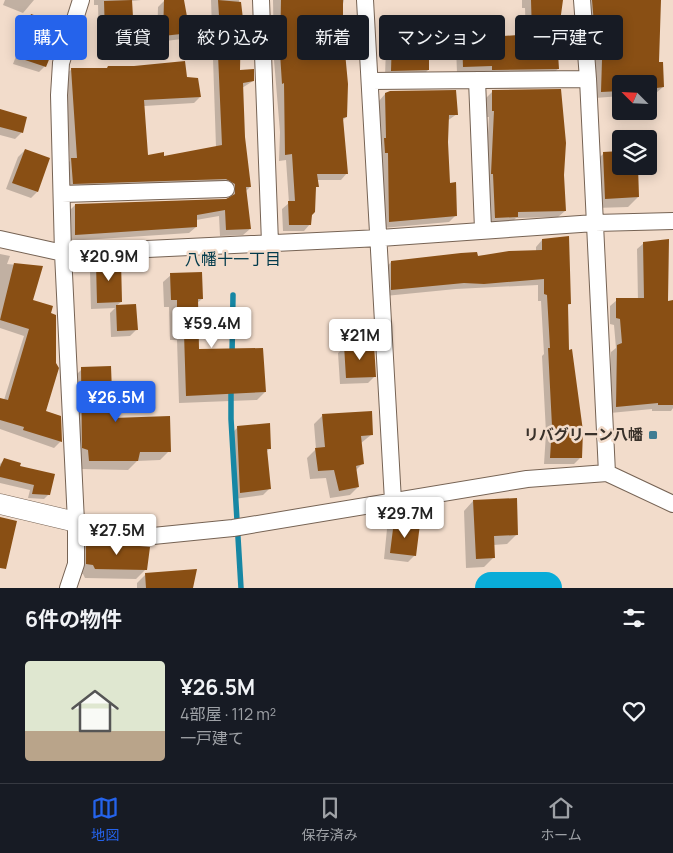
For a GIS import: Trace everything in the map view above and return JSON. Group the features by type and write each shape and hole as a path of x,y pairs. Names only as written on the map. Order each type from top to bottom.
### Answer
{"street":[{"path":"68,588 76,564 76,522 63,253 59,95 61,62 81,0"},
{"path":"261,0 270,243"},
{"path":"365,0 380,238 393,501"},
{"path":"582,0 588,79 607,473"},
{"path":"371,81 588,79"},
{"path":"477,80 483,229"},
{"path":"62,194 226,189"},
{"path":"0,239 63,253 380,238 483,229 595,223 673,222"},
{"path":"0,504 76,522 92,529 143,537 233,528 527,479 607,473 673,504"}],"building":[{"path":"132,0 133,15 104,15 104,1"},
{"path":"164,0 184,0 187,15 179,15 179,34 169,35 169,15 164,15"},
{"path":"218,0 241,2 243,15 219,15"},
{"path":"281,0 343,0 343,15 297,15 297,60 346,60 348,84 347,117 343,118 348,174 317,174 319,187 316,187 315,212 312,215 311,225 289,225 288,201 295,201 292,154 285,155 284,83 282,84 280,60 287,60 287,15 281,15"},
{"path":"531,0 563,0 561,15 531,15"},
{"path":"592,0 661,0 659,62 663,62 664,87 658,88 658,75 612,75 612,91 601,92 602,60 623,60 623,15 593,15"},
{"path":"515,35 515,60 558,60 559,69 492,70 492,66 463,67 463,60 505,60 505,36"},
{"path":"25,60 49,60 46,67"},
{"path":"218,60 240,60 240,70 254,69 254,81 243,83 245,137 251,187 246,187 251,229 226,230 225,210 197,215 197,227 75,235 75,204 226,199 235,194 235,184 226,179 73,184 71,158 77,158 71,68 107,68 108,66 134,66 185,61 187,77 198,78 201,97 144,100 148,155 164,152 164,156 222,145"},
{"path":"391,60 429,60 429,70 391,71"},
{"path":"561,89 566,143 564,175 566,211 518,212 518,217 495,218 493,174 491,174 494,111 492,111 492,90"},
{"path":"456,90 458,115 449,115 448,142 450,183 456,182 457,216 389,222 388,153 385,153 384,138 386,138 385,93 390,91"},
{"path":"0,109 27,117 23,133 0,127"},
{"path":"25,149 50,158 38,192 12,183"},
{"path":"603,152 612,152 612,175 638,175 639,197 605,199"},
{"path":"569,236 571,304 568,304 569,350 572,349 583,431 582,458 550,458 552,426 548,348 550,348 547,295 544,294 544,279 484,284 464,283 391,290 391,261 461,253 477,252 478,256 509,251 542,250 542,239"},
{"path":"669,239 668,301 673,300 673,405 658,405 658,403 616,407 617,345 622,343 620,319 616,318 616,298 644,298 643,242"},
{"path":"121,260 122,302 97,303 96,263"},
{"path":"14,263 43,266 33,300 53,306 51,313 56,315 56,363 59,368 46,411 61,416 62,442 23,430 24,427 0,420 0,398 8,400 29,329 0,320"},
{"path":"202,272 203,299 198,299 199,349 263,348 266,392 186,396 184,333 177,333 177,300 171,300 170,273"},
{"path":"136,304 138,330 117,331 116,305"},
{"path":"374,344 376,377 346,378 344,345"},
{"path":"111,366 113,418 170,416 171,452 140,452 138,461 89,461 88,450 82,448 81,367"},
{"path":"372,411 373,435 361,436 364,464 356,466 359,487 339,491 334,470 318,471 315,448 325,447 322,414"},
{"path":"270,423 271,449 267,449 271,489 240,493 237,426"},
{"path":"4,458 21,463 20,466 55,474 50,495 32,494 34,485 0,477 0,467"},
{"path":"517,498 518,535 494,536 495,558 476,559 473,500"},
{"path":"0,517 17,521 6,569 0,568"},
{"path":"394,521 420,524 416,556 390,553"},
{"path":"86,541 150,547 147,570 95,569 93,565 86,564"},
{"path":"197,569 193,588 146,588 145,573"}],"waterway":[{"path":"232,356 233,295"},
{"path":"231,387 231,419 241,588"},
{"path":"491,588 546,588"}],"place":[{"name":"リバグリーン八幡","path":"653,435"}],"district":[{"name":"八幡十一丁目","path":"233,259"}]}
